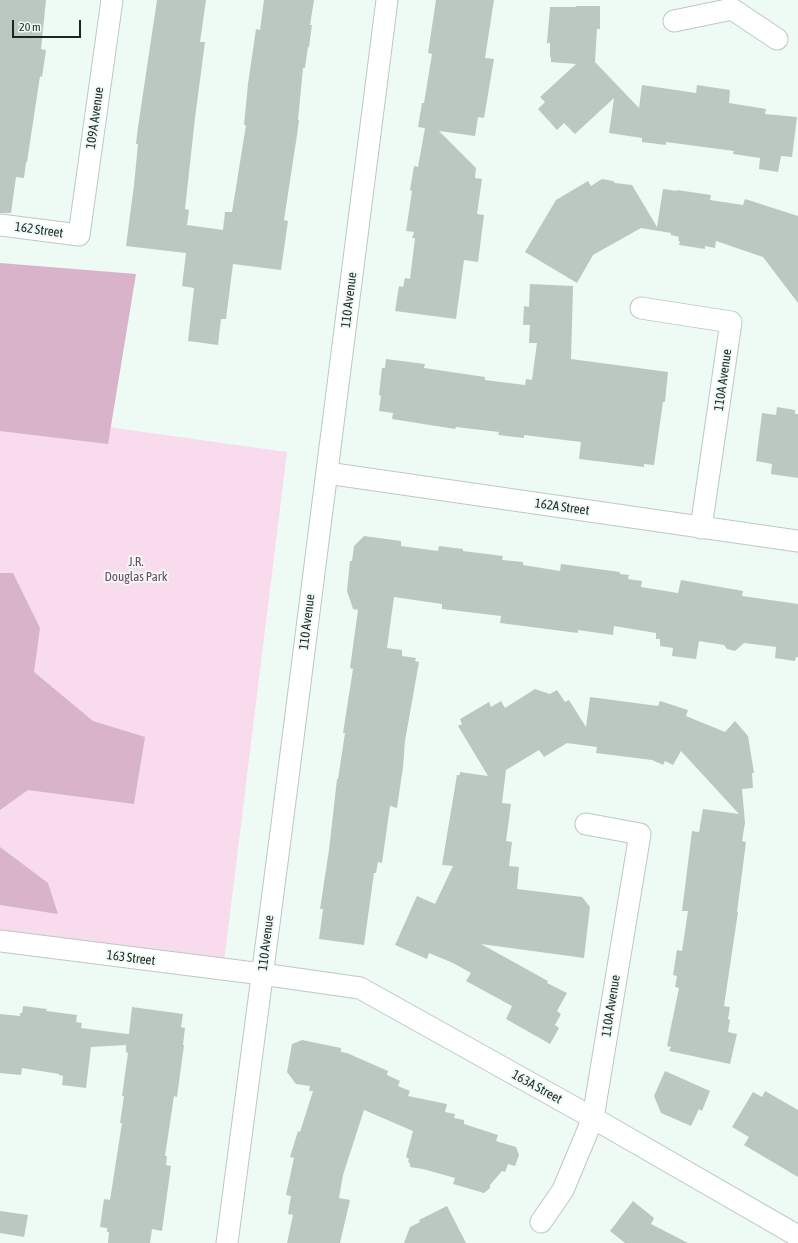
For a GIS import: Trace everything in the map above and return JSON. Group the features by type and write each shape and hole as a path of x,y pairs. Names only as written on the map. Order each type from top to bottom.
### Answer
{"street":[{"name":"109A Avenue","path":"78,235 112,0"},
{"name":"110 Avenue","path":"227,1243 387,0"},
{"path":"674,21 733,5 777,39"},
{"name":"162 Street","path":"0,225 78,235"},
{"name":"110A Avenue","path":"641,308 731,322 702,528"},
{"name":"162A Street","path":"327,473 798,541"},
{"name":"110A Avenue","path":"541,1222 563,1190 593,1118 640,834 586,824"},
{"name":"163 Street","path":"0,941 262,974"},
{"name":"163A Street","path":"262,974 360,988 593,1118 798,1236"}],"green space":[{"name":"J.R. Douglas Park","path":"0,412 287,452 223,970 0,938"}],"shaded area":[{"path":"0,263 136,274 108,444 0,431"},
{"path":"0,573 13,573 40,628 34,672 93,721 145,737 134,804 28,790 0,810"},
{"path":"0,847 48,883 58,914 0,905"}],"building":[{"path":"0,0 46,0 41,49 46,50 42,77 40,76 24,178 16,177 11,213 0,213"},
{"path":"157,0 206,0 200,42 205,42 185,209 189,210 187,225 223,230 225,212 232,212 246,125 244,125 248,84 256,29 260,30 264,0 314,0 310,25 312,25 309,47 305,68 303,68 299,120 284,220 288,221 281,270 233,264 226,319 221,319 218,345 188,341 194,288 182,286 186,253 126,246 134,185 138,127"},
{"path":"436,0 494,0 485,58 494,59 484,118 478,117 475,136 439,131 476,168 475,178 482,179 477,214 484,215 478,262 464,260 456,319 395,311 399,286 403,287 405,278 410,279 415,238 412,238 414,232 406,231 414,166 418,167 425,128 418,127 422,103 424,103 432,54 428,53"},
{"path":"600,6 600,29 597,29 595,62 639,108 642,85 696,93 697,85 730,90 729,103 766,109 765,114 797,117 792,157 781,156 778,172 759,169 760,158 733,154 734,151 666,142 666,145 642,142 642,138 609,133 614,98 575,134 564,123 557,130 538,109 545,102 540,97 576,64 551,62 550,43 547,43 550,7"},
{"path":"602,179 613,181 615,183 632,185 657,227 663,189 711,195 710,200 743,205 745,199 798,216 798,303 763,257 716,241 715,248 705,246 705,249 679,245 679,237 671,235 671,233 641,228 593,255 577,283 525,252 556,200 588,181 591,186"},
{"path":"530,284 573,286 571,359 668,372 665,402 663,402 654,465 644,464 644,467 579,459 581,442 524,435 524,438 498,435 499,432 456,427 455,429 392,419 393,413 379,411 382,368 385,368 386,359 425,364 424,368 485,377 485,380 525,385 526,379 532,380 537,343 529,343 530,325 523,325 524,306 529,307"},
{"path":"777,407 795,410 795,414 798,414 798,478 771,474 772,464 756,461 762,413 776,415"},
{"path":"364,536 401,541 401,546 438,551 439,546 463,549 463,551 503,556 502,560 523,562 523,565 560,571 561,564 620,572 620,574 629,575 628,579 642,581 641,587 678,593 681,580 743,591 742,596 798,604 798,657 796,657 795,661 775,658 776,647 744,643 735,651 727,649 724,645 699,641 696,659 672,656 673,648 660,646 660,639 656,639 656,633 614,626 613,635 578,630 578,633 500,623 501,616 442,609 442,604 394,597 387,648 402,650 402,656 416,658 415,661 419,662 405,741 397,808 390,806 382,863 378,862 376,873 374,873 364,945 319,939 323,909 320,909 329,850 337,779 345,733 343,733 353,669 350,668 358,610 353,609 347,591 350,561 352,561 354,546"},
{"path":"535,689 550,694 557,690 565,702 569,700 586,727 590,697 658,706 660,701 688,710 686,716 725,732 735,721 748,736 754,773 752,773 753,788 742,789 745,823 742,841 746,842 738,912 724,1006 730,1007 728,1032 737,1034 730,1064 669,1051 671,1047 667,1046 679,988 675,987 677,976 673,975 677,950 682,951 688,911 682,911 692,831 699,832 703,809 739,814 681,751 673,765 665,761 663,765 652,760 596,753 597,747 567,743 544,757 539,750 506,770 502,803 511,804 506,841 512,842 509,866 519,867 517,889 582,897 590,907 584,958 481,944 548,981 547,983 567,993 557,1011 561,1014 555,1025 559,1028 550,1044 506,1019 512,1006 466,981 471,973 453,963 429,953 427,959 395,945 417,896 435,904 453,866 442,865 457,775 460,775 460,772 488,776 458,726 462,724 460,719 489,702 491,707 501,701 505,708"},
{"path":"23,1006 77,1015 76,1022 82,1023 81,1028 127,1034 129,1034 132,1007 183,1014 181,1027 185,1028 184,1045 177,1097 174,1096 165,1156 167,1156 166,1165 171,1166 162,1231 152,1229 150,1243 108,1243 109,1232 107,1232 107,1228 100,1227 104,1199 110,1200 122,1123 120,1123 124,1096 122,1096 128,1053 126,1052 126,1045 91,1047 86,1088 62,1085 63,1076 59,1074 22,1068 21,1075 0,1073 0,1014 20,1016"},
{"path":"302,1040 341,1048 341,1052 347,1053 388,1071 387,1075 400,1081 398,1086 410,1091 408,1096 447,1104 445,1112 455,1114 454,1118 464,1120 464,1124 498,1135 496,1141 516,1147 519,1155 515,1166 508,1164 505,1172 502,1171 490,1185 490,1188 484,1193 453,1184 455,1178 410,1167 410,1163 408,1162 409,1159 406,1157 413,1131 364,1110 343,1175 339,1198 350,1200 340,1243 287,1243 293,1215 288,1214 291,1196 286,1195 294,1158 290,1157 298,1131 300,1132 313,1091 309,1091 310,1086 296,1084 287,1072 292,1044"},
{"path":"665,1071 710,1091 702,1111 699,1109 691,1126 661,1113 654,1096"},
{"path":"765,1091 798,1110 798,1177 744,1145 749,1137 732,1127 753,1092 762,1097"},
{"path":"633,1201 654,1218 651,1224 688,1243 625,1243 610,1231"},
{"path":"447,1206 466,1243 404,1243 410,1227 420,1222 419,1220"},
{"path":"0,1211 28,1215 24,1237 0,1233"}]}
